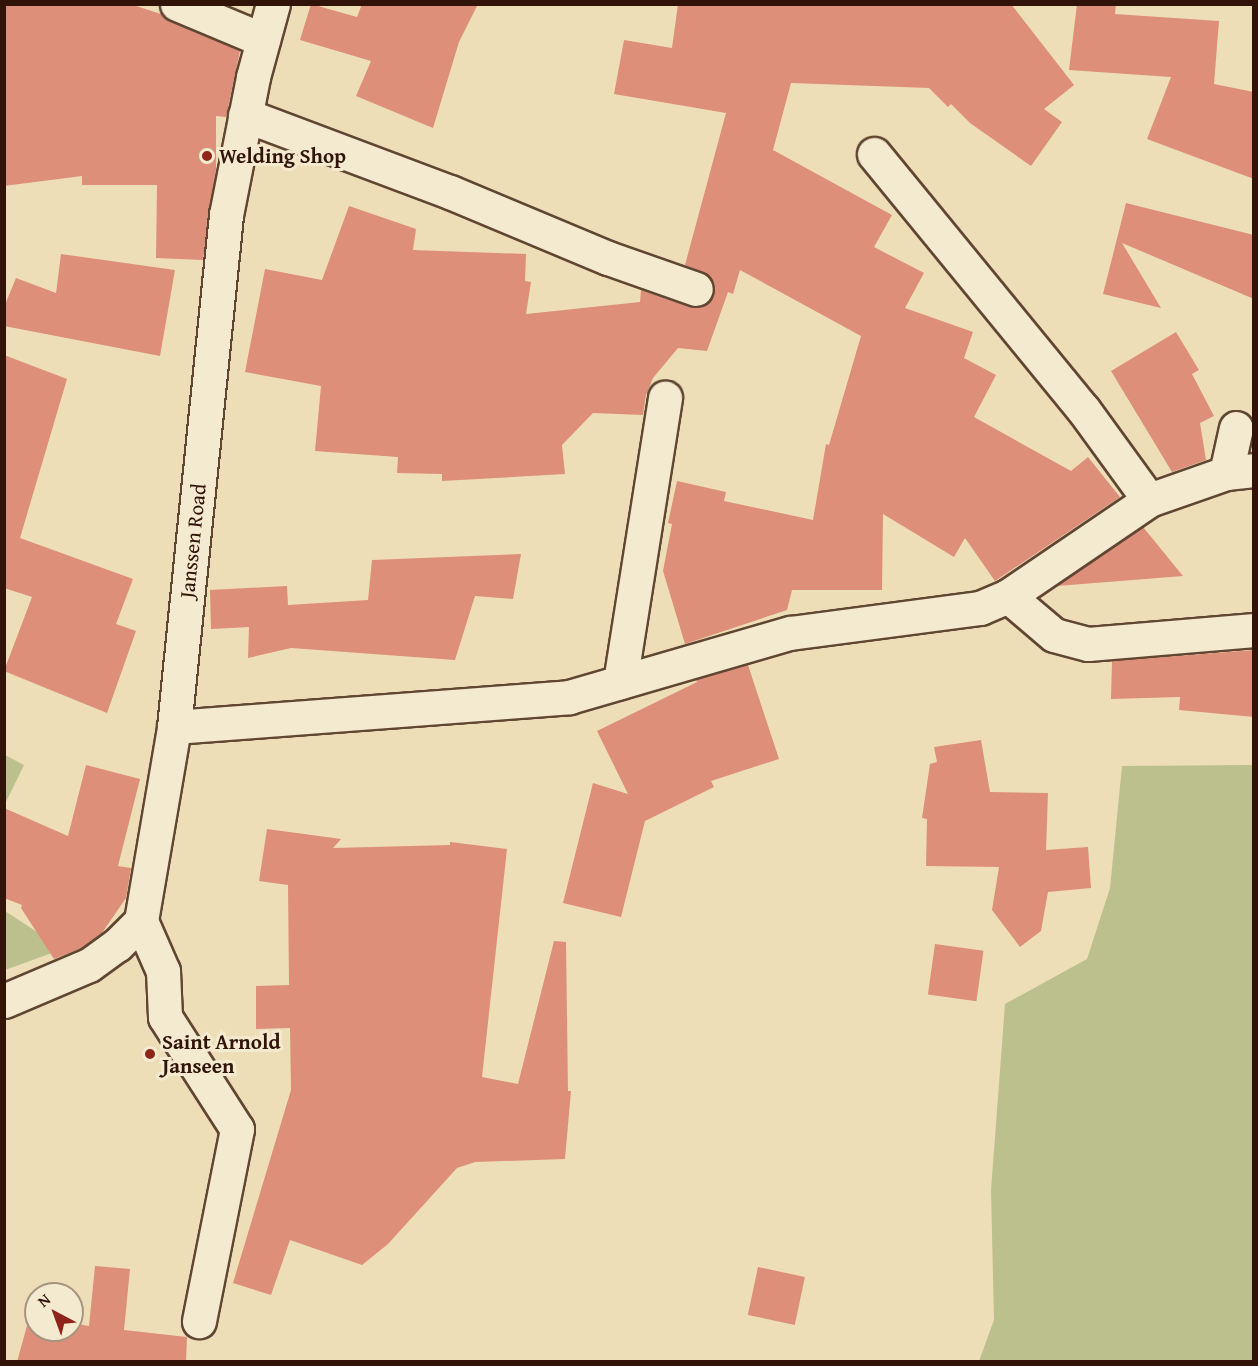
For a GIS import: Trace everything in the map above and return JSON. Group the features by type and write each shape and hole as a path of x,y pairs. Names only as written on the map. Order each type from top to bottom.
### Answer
{"street":[{"path":"177,4 263,40"},
{"name":"Janssen Road","path":"141,921 174,727 226,215 245,115 273,4"},
{"path":"245,115 450,192 608,258 696,289"},
{"path":"874,154 1083,409 1149,500"},
{"path":"620,682 665,398"},
{"path":"174,727 569,697 790,633 980,608 1008,596 1149,500 1240,472 1236,428"},
{"path":"1008,596 1054,635 1088,644 1254,630"},
{"path":"4,1001 89,965 117,945 141,921 163,971 165,1017 237,1129 199,1321"}],"green space":[{"path":"5,755 24,765 5,804"},
{"path":"1253,765 1253,1361 979,1361 994,1320 991,1190 1005,1004 1087,959 1110,888 1122,766"},
{"path":"5,911 63,949 5,970"}],"building":[{"path":"4,4 130,4 161,14 170,21 240,51 226,117 216,116 216,170 203,260 156,258 157,185 82,185 82,176 4,186"},
{"path":"311,4 357,17 362,4 478,4 459,42 433,128 356,96 371,61 300,40"},
{"path":"678,4 1011,4 1074,85 1044,109 1062,122 1031,166 970,123 951,104 948,107 929,88 791,83 773,150 892,215 874,247 924,273 905,308 973,332 964,358 996,375 974,417 1071,471 1088,457 1120,497 995,581 965,538 954,557 883,514 882,590 792,590 787,610 685,644 663,571 672,524 668,523 677,481 726,492 724,501 813,520 826,444 829,445 861,336 740,270 733,294 728,292 707,351 678,348 653,378 646,395 643,415 593,413 562,445 565,474 442,481 442,474 397,473 398,457 315,451 321,386 245,372 265,269 322,280 349,206 416,229 413,250 526,254 525,281 531,282 526,314 640,302 641,290 690,307 700,307 709,303 714,295 711,277 685,265 726,113 614,94 624,40 672,48"},
{"path":"1077,4 1116,4 1115,14 1219,21 1214,84 1254,92 1254,179 1147,139 1171,77 1069,70"},
{"path":"1126,203 1254,235 1254,299 1122,243 1161,308 1103,294"},
{"path":"61,254 175,270 160,356 4,326 4,307 16,278 56,293"},
{"path":"1176,332 1199,370 1192,374 1214,416 1200,423 1206,460 1172,472 1111,371"},
{"path":"4,355 67,379 20,538 133,579 116,624 136,631 107,713 4,671 32,597 4,588"},
{"path":"1143,527 1183,576 1057,586 1057,585"},
{"path":"521,554 513,599 475,596 455,660 291,648 248,658 249,627 211,629 210,590 287,586 288,605 368,600 372,560"},
{"path":"1254,650 1254,717 1179,710 1180,697 1111,699 1112,661"},
{"path":"748,665 779,759 711,781 714,787 645,821 621,917 563,903 593,783 628,794 597,731 697,682 696,680"},
{"path":"981,740 990,792 1048,793 1046,850 1088,847 1091,888 1048,892 1041,931 1020,947 992,910 999,867 926,866 927,819 922,818 930,764 937,762 934,747"},
{"path":"86,765 140,779 118,866 131,868 126,898 102,933 80,949 54,959 21,908 22,905 4,898 4,808 68,836"},
{"path":"267,829 341,839 333,848 450,845 450,842 507,849 482,1077 518,1084 554,941 566,942 568,1091 571,1091 565,1159 475,1162 457,1168 388,1244 362,1265 290,1240 271,1295 233,1283 291,1090 290,1028 256,1029 256,986 289,985 288,885 259,881"},
{"path":"935,944 984,951 976,1001 928,995"},
{"path":"95,1266 130,1269 124,1330 187,1337 186,1362 17,1362 24,1336 24,1342 84,1342 84,1325 89,1326"},
{"path":"758,1267 805,1277 795,1325 748,1315"}],"place":[{"name":"Welding Shop","path":"207,156"},
{"name":"Saint Arnold Janseen","path":"150,1054"}]}
